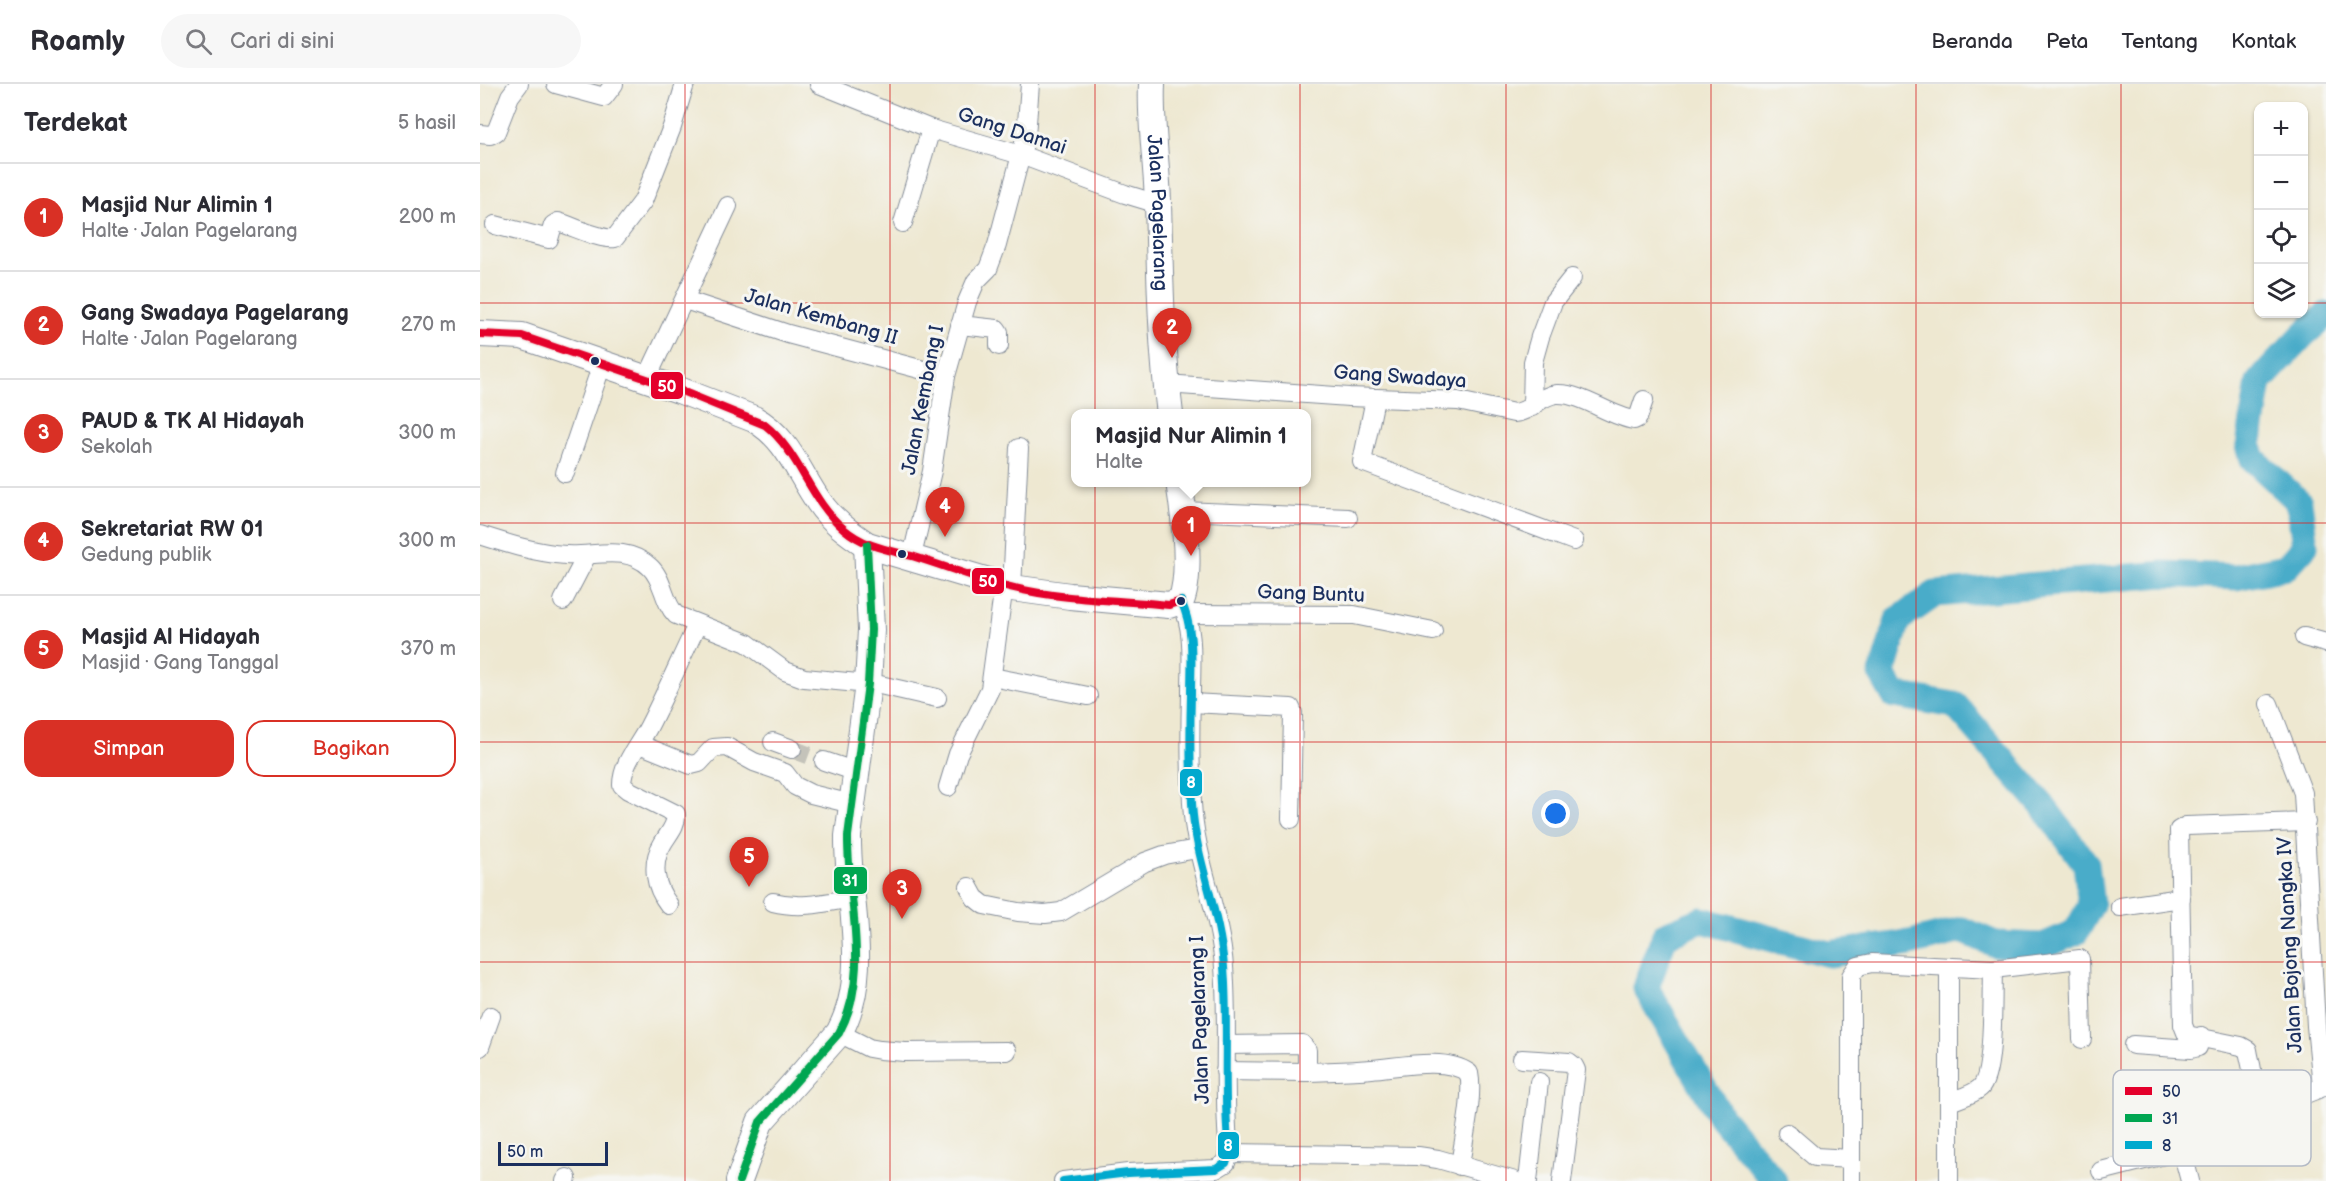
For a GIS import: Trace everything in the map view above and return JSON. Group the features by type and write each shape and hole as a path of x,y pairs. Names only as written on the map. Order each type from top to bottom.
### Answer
{"street":[{"path":"480,134 490,135 496,132 510,96 519,84"},
{"path":"556,84 604,97 614,84"},
{"path":"495,225 549,239 553,225 558,222 600,238 615,238 643,201 672,127 685,84"},
{"name":"Gang Damai","path":"819,84 931,129 1021,155 1158,204"},
{"name":"Jalan Kembang I","path":"912,556 932,471 946,376 960,325 976,281 987,269 997,245 1026,136 1030,84"},
{"name":"Jalan Pagelarang","path":"1149,87 1169,409"},
{"path":"903,223 931,129"},
{"path":"647,378 728,206"},
{"path":"1533,407 1533,362 1540,337 1553,302 1572,278"},
{"name":"Jalan Kembang II","path":"685,300 788,334 946,376"},
{"path":"960,325 997,329 999,346"},
{"path":"480,334 522,336 647,378 765,425 789,451 819,503 844,529 867,545 912,556 1008,586 1070,596 1184,607 1183,510 1180,487"},
{"path":"565,474 602,364"},
{"name":"Gang Swadaya","path":"1166,384 1375,399 1458,401 1514,413 1522,413 1546,397 1564,394 1634,420 1638,418 1644,400"},
{"path":"1375,399 1362,462 1574,541"},
{"path":"948,787 958,754 984,703 992,677 1008,586 1019,448"},
{"path":"1183,510 1348,518"},
{"path":"480,535 526,550 566,555 608,552 627,554 644,562 656,574 671,611 676,615 747,643 785,671 804,678 826,682 868,684 937,698"},
{"path":"739,1181 760,1122 845,1024 855,979 848,859 852,804 868,684 871,630 867,545"},
{"path":"563,601 587,555"},
{"name":"Gang Buntu","path":"1184,607 1354,615 1432,631"},
{"name":"Jalan Pagelarang I","path":"1184,607 1192,643 1191,802 1197,849 1215,907 1224,968 1229,1153"},
{"path":"669,906 656,879 656,867 661,846 677,816 672,810 622,785 624,770 697,625"},
{"path":"2304,637 2326,643"},
{"path":"992,677 1088,696"},
{"path":"1191,703 1291,708 1293,713 1291,819"},
{"path":"2270,704 2303,793 2306,822"},
{"path":"773,742 792,749"},
{"path":"639,744 691,765 699,763 713,748 727,747 754,762 785,773 795,786 811,794 852,804"},
{"path":"824,761 856,772"},
{"name":"Jalan Bojong Nangka IV","path":"2252,1070 2248,1050 2241,1046 2201,1036 2187,1035 2184,1030 2179,830 2181,827 2306,822 2317,867 2316,1026 2324,1086"},
{"path":"969,887 975,898 984,905 1018,912 1045,914 1061,912 1145,862 1164,855 1197,849"},
{"path":"773,902 788,906 807,906 852,898"},
{"path":"2120,907 2181,898"},
{"path":"1851,1181 1851,976 1858,966 1872,963 1993,969 2080,959 2082,1039"},
{"path":"1949,967 1949,1181"},
{"path":"1950,1102 1980,1088 1987,1078 1990,1057 1993,969"},
{"path":"480,1047 491,1016"},
{"path":"839,1033 869,1048 880,1050 905,1052 1007,1051"},
{"path":"2133,1045 2191,1049 2198,1047 2201,1036"},
{"path":"1226,1045 1302,1044 1307,1050 1307,1072"},
{"path":"1522,1059 1569,1062 1576,1070 1562,1181"},
{"path":"1225,1071 1307,1072 1416,1064 1447,1066 1465,1071 1469,1073 1470,1093 1460,1166"},
{"path":"1528,1181 1539,1082"},
{"path":"1787,1133 1815,1156 1851,1159"},
{"path":"1063,1181 1128,1173 1216,1169 1226,1163 1229,1153 1418,1156 1438,1159 1508,1180"},
{"path":"2101,1171 2121,1166"},
{"path":"2186,1166 2190,1181"}],"waterway":[{"path":"1774,1181 1721,1117 1646,988 1665,935 1702,920 1829,954 1910,943 1962,930 1995,944 2043,946 2076,932 2091,905 2086,864 2042,805 1955,705 1894,695 1882,674 1898,620 1935,594 2163,574 2236,577 2286,567 2305,546 2299,502 2253,459 2249,446 2259,382 2304,334 2326,315"}],"tunnel":[{"path":"792,749 824,761"}],"transit line":[{"name":"50","path":"480,334 522,336 679,390 765,425 787,449 832,517 852,535 869,544 1030,591 1069,597 1169,605 1181,601"},
{"name":"31","path":"739,1181 760,1122 839,1033 849,1010 854,986 856,936 848,836 868,684 871,630 867,545"},
{"name":"8","path":"1063,1181 1128,1173 1216,1169 1226,1163 1229,1153 1224,967 1218,926 1194,824 1191,762 1191,647 1188,624 1181,601"}],"place":[{"name":"Gang Swadaya Pagelarang","path":"1172,358"},
{"name":"Sekretariat RW 01","path":"945,537"},
{"name":"Masjid Nur Alimin 1","path":"1191,556"},
{"name":"Masjid Al Hidayah","path":"749,887"},
{"name":"PAUD & TK Al Hidayah","path":"902,919"}]}
